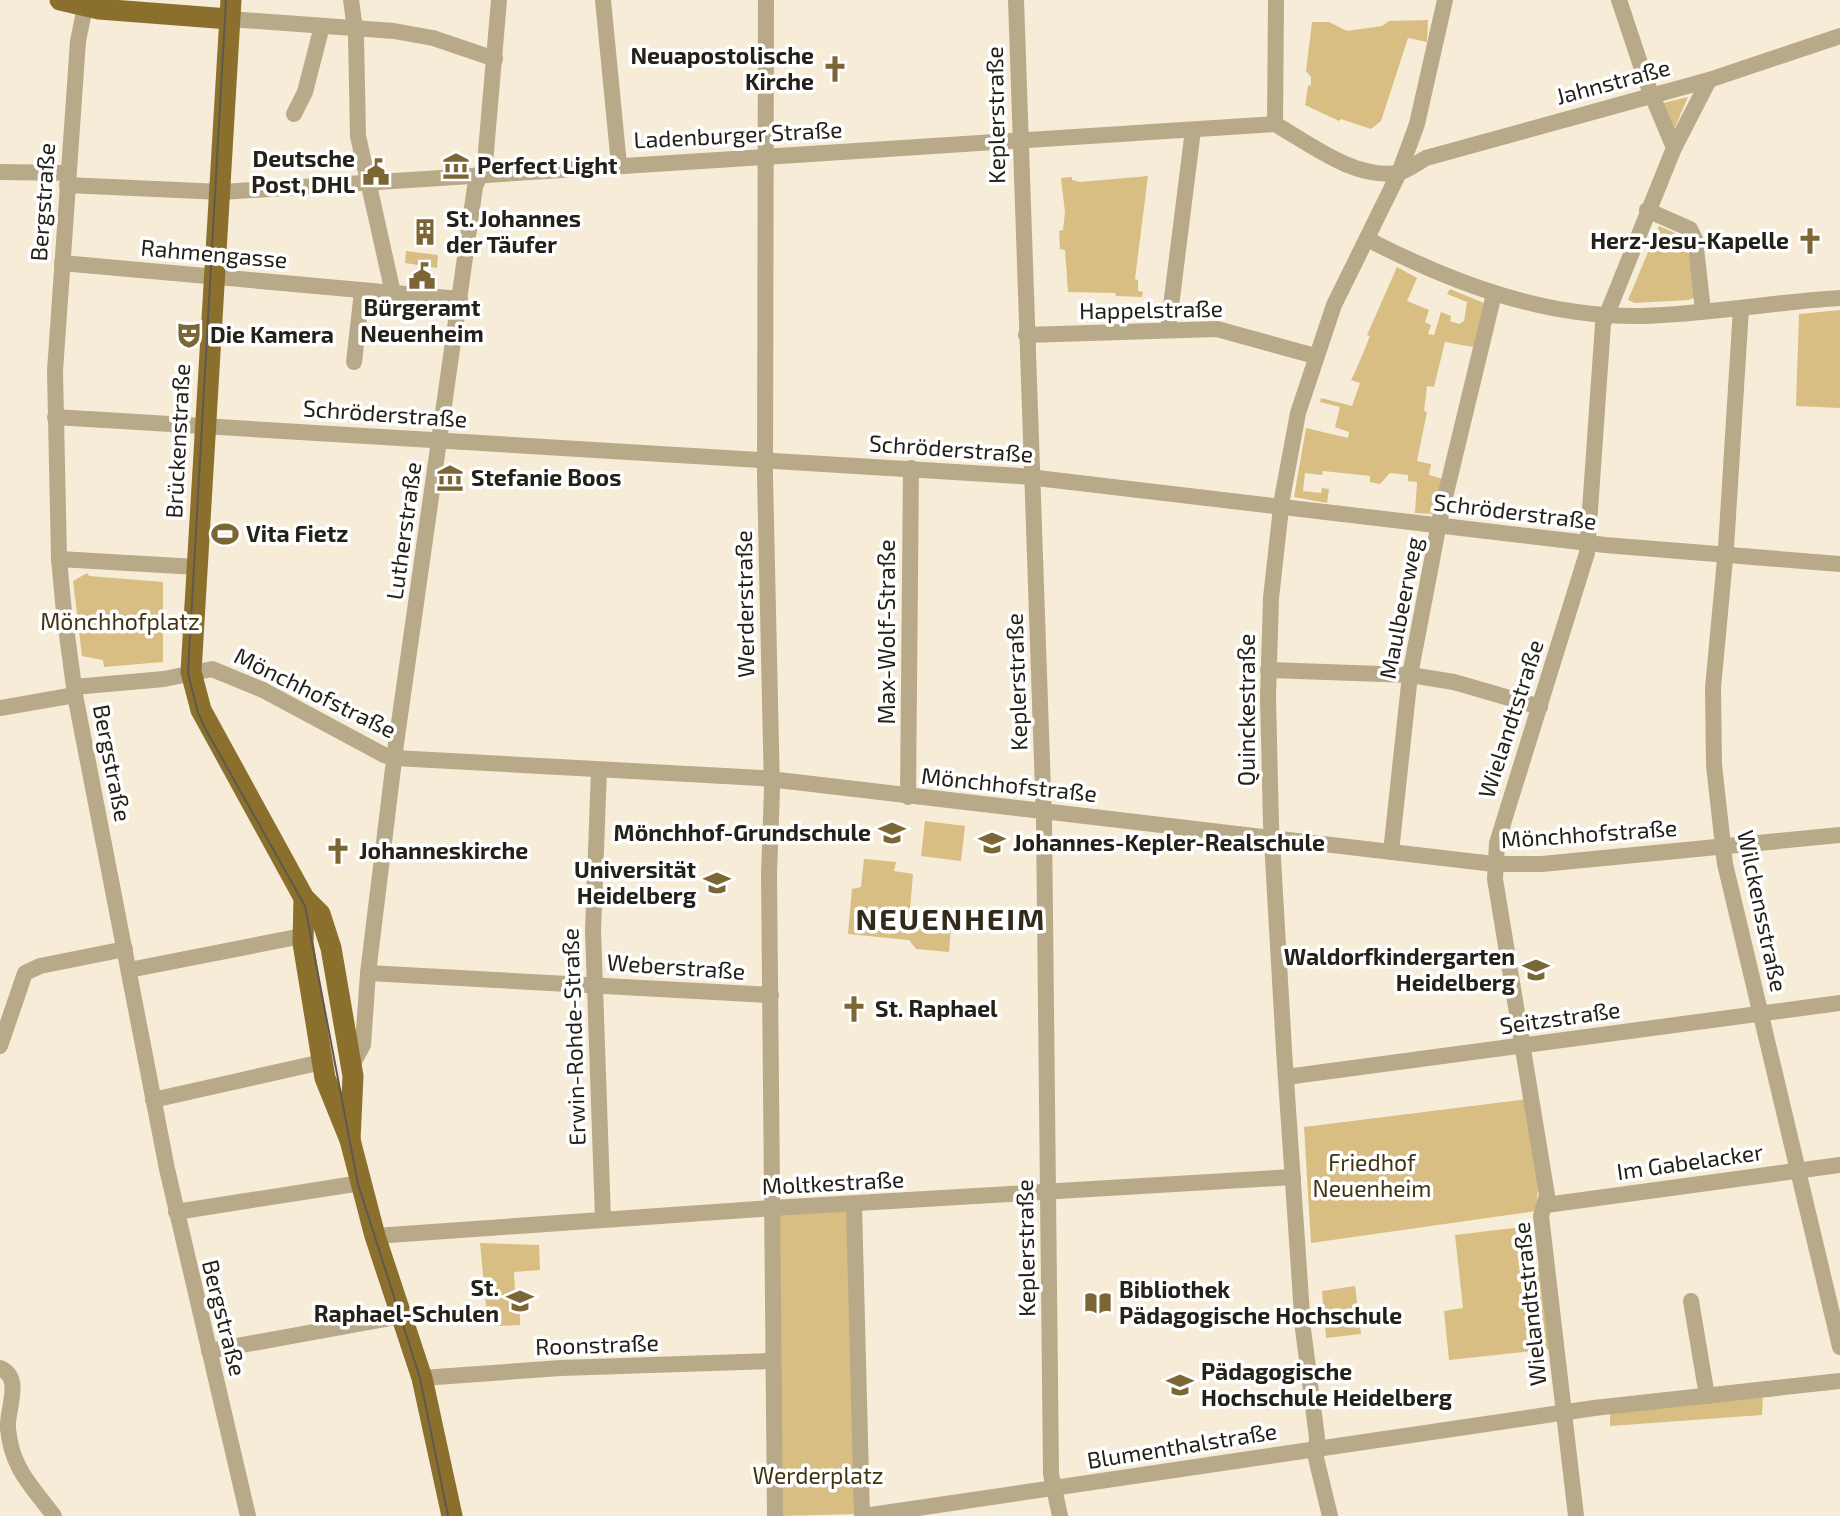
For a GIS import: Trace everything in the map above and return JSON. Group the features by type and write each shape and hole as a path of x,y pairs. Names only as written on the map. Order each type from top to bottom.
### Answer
{"main road":[{"path":"70,2 196,19 230,6"},
{"name":"Brückenstraße","path":"230,6 191,672 194,692 207,724 304,898 320,914 331,948 351,1067 350,1140"},
{"path":"304,898 302,936 326,1083 350,1140 375,1236 422,1378 452,1516"}],"street":[{"path":"351,0 358,136 366,183 393,293"},
{"name":"Lutherstraße","path":"351,1067 363,1045 368,973 395,758 475,187 481,174 499,0"},
{"path":"603,0 619,165"},
{"name":"Werderstraße","path":"766,0 764,157 773,1208"},
{"name":"Keplerstraße","path":"1017,0 1019,140 1044,805 1052,1481 1060,1516"},
{"path":"1276,0 1275,124 1342,163 1383,173 1399,173"},
{"name":"Quinckestraße","path":"1330,1516 1316,1448 1303,1329 1286,1077 1273,836 1268,670 1271,597 1281,506 1293,433 1315,356 1334,304 1399,173 1417,124 1445,0"},
{"path":"1619,0 1651,94 1674,148"},
{"name":"Bergstraße","path":"70,2 78,41 62,263 55,417 59,559 75,691 153,1100 176,1212 248,1516"},
{"path":"230,6 322,26 422,35 495,59"},
{"path":"294,114 305,92 322,26"},
{"name":"Jahnstraße","path":"1399,173 1426,158 1709,80 1840,36"},
{"name":"Wielandtstraße","path":"1576,1516 1541,1216 1547,1195 1494,864 1508,803 1540,707 1588,543 1602,324 1674,148 1709,80"},
{"name":"Ladenburger Straße","path":"0,172 67,185 220,193 1275,124"},
{"path":"1168,330 1193,130"},
{"path":"1647,210 1690,229 1695,239 1703,311"},
{"path":"1367,239 1435,273 1494,294 1566,310 1643,316 1840,298"},
{"name":"Rahmengasse","path":"62,263 460,299"},
{"path":"354,362 362,292"},
{"name":"Maulbeerweg","path":"1391,852 1410,675 1439,526 1494,294"},
{"name":"Wilckensstraße","path":"1741,308 1725,554 1713,688 1714,765 1722,848 1840,1347"},
{"name":"Happelstraße","path":"1026,335 1168,330 1233,332 1315,356"},
{"name":"Schröderstraße","path":"55,417 911,468 1032,472 1281,506 1588,543 1840,564"},
{"name":"Max-Wolf-Straße","path":"908,797 911,468"},
{"path":"59,559 197,566"},
{"name":"Mönchhofstraße","path":"191,672 212,669 223,672 384,755 395,758 771,779 908,797 1044,805 1494,864 1542,864 1840,835"},
{"path":"1268,670 1410,675 1454,682 1540,707"},
{"path":"0,708 75,691 164,679 191,672"},
{"name":"Erwin-Rohde-Straße","path":"599,770 593,890 603,1219"},
{"path":"129,970 302,936"},
{"path":"0,1046 25,973 40,965 125,949"},
{"name":"Weberstraße","path":"368,973 771,995"},
{"name":"Seitzstraße","path":"1286,1077 1840,1003"},
{"path":"153,1100 322,1062"},
{"name":"Im Gabelacker","path":"1546,1205 1840,1165"},
{"name":"Moltkestraße","path":"375,1236 603,1219 854,1205 1048,1187 1293,1177"},
{"path":"176,1212 361,1183"},
{"path":"854,1205 863,1516"},
{"path":"773,1208 775,1516"},
{"path":"1691,1301 1707,1396"},
{"path":"209,1352 402,1316"},
{"name":"Roonstraße","path":"422,1378 561,1368 774,1361"},
{"path":"0,1368 9,1374 13,1388 8,1426 14,1463 54,1516"},
{"name":"Blumenthalstraße","path":"863,1516 1052,1481 1840,1381"}],"green space":[{"path":"1428,20 1427,42 1408,38 1381,121 1371,129 1341,119 1339,121 1305,105 1308,86 1311,85 1311,77 1306,71 1312,22 1329,22 1347,31 1382,26 1389,21"},
{"path":"1688,97 1673,132 1663,103"},
{"path":"1148,176 1135,279 1138,280 1138,291 1143,292 1142,297 1116,296 1115,293 1068,292 1065,250 1060,249 1059,231 1063,230 1065,212 1061,178 1072,177 1072,180 1080,182"},
{"path":"1659,226 1686,238 1695,297 1689,300 1635,303 1628,300"},
{"path":"406,251 438,255 437,268 405,263"},
{"path":"1397,267 1417,278 1407,301 1429,310 1425,322 1431,325 1428,334 1434,335 1441,312 1451,316 1450,321 1459,324 1464,321 1467,302 1447,294 1450,289 1484,303 1473,347 1445,342 1434,387 1427,386 1424,411 1427,412 1417,461 1431,464 1429,475 1443,479 1434,514 1415,513 1417,482 1408,481 1408,475 1390,473 1380,484 1370,482 1370,476 1323,471 1322,475 1305,473 1303,491 1321,493 1322,488 1329,489 1327,503 1294,497 1306,428 1348,438 1349,432 1335,427 1340,407 1320,402 1321,398 1352,406 1360,383 1351,380 1370,336 1367,335"},
{"path":"1840,310 1840,408 1796,406 1799,314"},
{"name":"Mönchhofplatz","path":"87,573 89,576 163,582 163,662 104,667 103,660 82,656 73,581"},
{"path":"925,821 965,826 961,861 921,856"},
{"path":"864,859 896,862 894,871 913,874 909,922 951,925 949,952 916,949 909,940 848,934 852,889 861,887"},
{"name":"Friedhof Neuenheim","path":"1527,1099 1538,1188 1536,1211 1311,1243 1304,1127"},
{"name":"Werderplatz","path":"849,1209 856,1514 781,1516 779,1212"},
{"path":"1530,1226 1535,1267 1540,1267 1551,1349 1449,1360 1444,1311 1463,1308 1455,1235"},
{"path":"480,1243 539,1245 540,1270 514,1272 516,1313 520,1313 520,1325 494,1326 493,1317 487,1317"},
{"path":"1355,1286 1361,1334 1326,1338 1322,1291"},
{"path":"1763,1394 1762,1415 1610,1426 1610,1411"}],"tram line":[{"path":"226,0 188,673 198,713 206,730 305,906 358,1184 420,1378 448,1516"}],"place":[{"name":"Neuapostolische Kirche","path":"835,69"},
{"name":"Perfect Light","path":"456,166"},
{"name":"Deutsche Post, DHL","path":"376,172"},
{"name":"St. Johannes der Täufer","path":"425,232"},
{"name":"Herz-Jesu-Kapelle","path":"1810,241"},
{"name":"Bürgeramt Neuenheim","path":"422,276"},
{"name":"Die Kamera","path":"189,335"},
{"name":"Stefanie Boos","path":"450,478"},
{"name":"Vita Fietz","path":"225,534"},
{"name":"Mönchhof-Grundschule","path":"892,833"},
{"name":"Johannes-Kepler-Realschule","path":"992,843"},
{"name":"Johanneskirche","path":"338,851"},
{"name":"Universität Heidelberg","path":"717,883"},
{"name":"Waldorfkindergarten Heidelberg","path":"1536,970"},
{"name":"St. Raphael","path":"854,1009"},
{"name":"St. Raphael-Schulen","path":"520,1301"},
{"name":"Bibliothek Pädagogische Hochschule","path":"1098,1303"},
{"name":"Pädagogische Hochschule Heidelberg","path":"1180,1385"}],"district":[{"name":"NEUENHEIM","path":"951,920"}]}
